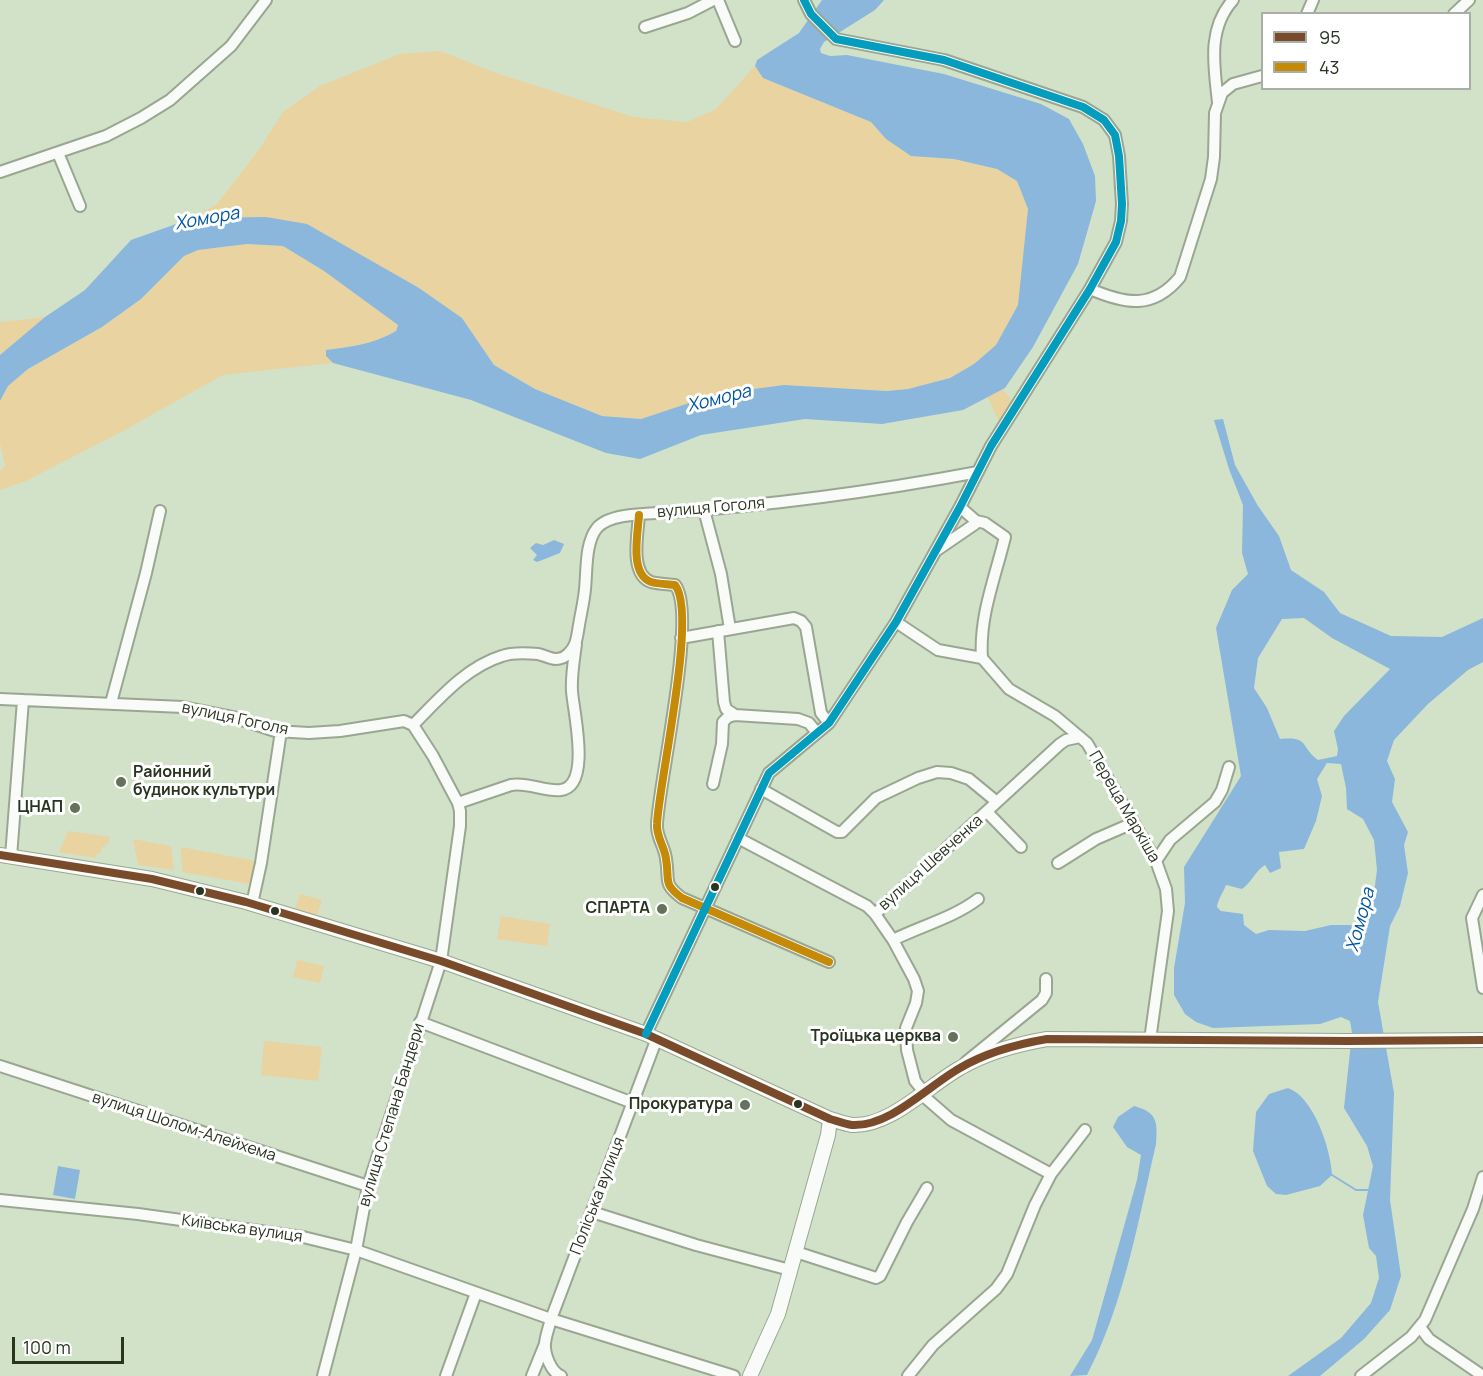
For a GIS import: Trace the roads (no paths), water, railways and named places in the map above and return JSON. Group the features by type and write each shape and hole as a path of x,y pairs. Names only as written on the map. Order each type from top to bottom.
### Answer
{"main road":[{"path":"5,856 152,879 249,903 441,961 651,1036 830,1119 850,1125 872,1123 890,1115 961,1067 1024,1043 1047,1039 1483,1040"},
{"path":"750,1376 778,1314 828,1135 830,1119"}],"street":[{"path":"0,172 106,136 170,100 231,46 266,0"},
{"path":"645,27 688,13 713,0"},
{"path":"718,0 735,41"},
{"name":"Поліська вулиця","path":"545,1344 551,1319 633,1103 651,1036 705,908 769,773 829,723 896,622 991,446 1090,289 1116,242 1121,221 1119,156 1115,135 1104,120 1083,107 945,60 836,39 811,14 804,0"},
{"path":"1218,102 1213,57 1217,28 1225,10 1233,0"},
{"path":"1456,12 1469,0"},
{"path":"1215,79 1224,86 1261,77"},
{"path":"1090,289 1114,299 1135,302 1161,296 1172,288 1180,277 1211,179 1214,126 1218,102 1222,93 1233,84"},
{"path":"58,153 80,206"},
{"name":"вулиця Гоголя","path":"458,803 518,784 562,790 569,786 577,771 580,744 573,712 573,670 590,544 595,532 603,522 614,518 639,515 704,510 912,485 978,472"},
{"path":"896,622 938,650 982,658 981,637 984,613 1005,537 985,523 976,521 963,501 957,481 950,477"},
{"path":"704,510 721,574 730,629"},
{"path":"111,703 160,511"},
{"path":"639,515 637,550 639,571 651,582 675,585 680,591 681,638 678,681 657,828 665,851 667,883 670,890 682,898 829,962"},
{"path":"934,552 975,524 976,521"},
{"path":"681,638 794,618 801,621 806,627 821,713 829,723"},
{"path":"713,784 722,744 724,702 718,631"},
{"path":"556,659 569,654 576,644"},
{"path":"458,803 413,724 448,689 478,667 504,655 539,654 566,663 573,670"},
{"name":"Переца Маркіша","path":"982,658 1009,689 1068,727 1087,743 1156,861 1166,889 1168,911 1150,1040"},
{"name":"вулиця Гоголя","path":"0,699 183,707 233,717 278,731 309,733 340,731 404,721 413,724"},
{"path":"5,856 23,700"},
{"path":"724,702 726,709 735,715 798,719 809,723 817,733"},
{"path":"809,723 821,713"},
{"path":"723,722 735,715"},
{"path":"1063,742 1068,727"},
{"path":"249,903 261,863 278,731"},
{"name":"вулиця Шевченка","path":"875,914 1063,742 1080,737"},
{"path":"1156,861 1170,840 1215,802 1222,790 1229,766"},
{"path":"761,789 837,832 842,832 876,798 918,778 937,772 951,773 969,779 997,802"},
{"name":"вулиця Степана Бандери","path":"323,1376 356,1250 368,1186 441,961 460,826 458,803"},
{"name":"вулиця Шевченка","path":"987,812 1021,847"},
{"path":"1058,863 1096,839 1133,823"},
{"name":"вулиця Шевченка","path":"738,838 867,906 875,914 893,940 918,991 906,1028 907,1050 915,1081 922,1092"},
{"path":"1146,846 1151,847 1170,840"},
{"path":"1483,895 1472,918 1483,988"},
{"path":"893,940 919,927 962,911 978,899"},
{"path":"961,1067 975,1053 1042,1000 1046,993 1046,979"},
{"path":"420,1022 633,1103"},
{"name":"вулиця Шолом-Алейхема","path":"0,1066 368,1186"},
{"path":"922,1092 951,1120 1051,1174"},
{"path":"908,1376 933,1345 988,1297 1007,1274 1035,1205 1051,1174 1085,1130"},
{"path":"1361,1376 1411,1336 1420,1327 1432,1308 1473,1209 1483,1177"},
{"path":"796,1252 876,1278 880,1276 927,1188"},
{"name":"Київська вулиця","path":"0,1200 138,1214 291,1235 356,1250 551,1319 734,1376"},
{"path":"592,1212 696,1245 790,1270"},
{"path":"446,1376 476,1293"},
{"path":"1420,1327 1428,1339 1483,1376"},
{"path":"1411,1336 1428,1339"},
{"path":"545,1344 534,1371 559,1375"},
{"path":"545,1344 547,1354 559,1375"}],"water":[{"name":"Хомора","path":"822,0 884,0 875,10 824,42 820,49 821,53 830,56 847,55 944,74 1041,104 1069,119 1083,144 1095,176 1096,201 1078,264 1033,347 1005,388 963,410 882,424 805,419 701,435 640,459 606,453 471,400 333,363 326,356 326,350 371,342 396,331 398,325 324,271 283,246 247,244 198,250 184,256 141,299 102,327 28,369 8,386 0,401 0,355 45,317 85,290 131,240 193,218 266,217 307,224 419,288 462,318 494,365 535,389 602,416 641,419 716,394 784,385 887,391 908,389 950,378 974,364 996,345 1018,305 1028,209 1017,181 997,169 954,159 911,156 886,139 871,122 763,78 755,66 757,60 799,33"},
{"name":"Хомора","path":"1223,419 1235,465 1258,506 1279,536 1291,570 1324,592 1340,613 1391,636 1442,637 1483,618 1483,662 1468,670 1428,704 1394,740 1387,761 1395,779 1392,802 1408,832 1404,845 1408,873 1400,906 1390,926 1378,1002 1394,1093 1390,1200 1401,1276 1390,1310 1364,1339 1320,1376 1288,1376 1341,1338 1371,1303 1379,1278 1376,1256 1369,1248 1363,1215 1373,1166 1367,1146 1344,1108 1352,1033 1350,1021 1341,1017 1320,1024 1213,1028 1196,1022 1185,1014 1174,995 1174,968 1185,903 1184,867 1241,776 1216,628 1232,590 1248,574 1242,553 1243,505 1214,420","holes":["1304,618 1332,638 1390,669 1344,716 1334,731 1338,749 1337,756 1318,760 1300,741 1280,739 1267,708 1254,688 1258,658 1282,619","1327,763 1341,764 1347,809 1363,819 1374,840 1377,870 1373,900 1361,917 1351,925 1331,925 1305,931 1269,930 1256,934 1244,925 1243,914 1221,911 1217,907 1219,899 1226,885 1242,889 1265,865 1270,873 1281,868 1279,852 1304,849 1316,821 1322,796 1317,779"]},
{"path":"554,540 564,544 560,553 537,562 533,560 537,555 530,548 536,543 543,545"},
{"path":"1288,1088 1306,1102 1313,1113 1328,1152 1332,1175 1320,1186 1286,1195 1276,1194 1267,1186 1253,1151 1256,1112 1269,1094"},
{"path":"1134,1106 1152,1115 1157,1130 1156,1144 1136,1233 1111,1320 1100,1348 1087,1375 1070,1376 1092,1340 1137,1180 1141,1155 1127,1147 1113,1127 1118,1117"},
{"path":"58,1166 80,1170 75,1199 53,1195"}],"waterway":[{"path":"1332,1175 1356,1190 1370,1190"}],"place":[{"name":"Районний будинок культури","path":"121,782"},
{"name":"ЦНАП","path":"75,808"},
{"name":"СПАРТА","path":"662,909"},
{"name":"Троїцька церква","path":"953,1037"},
{"name":"Прокуратура","path":"745,1105"}]}
